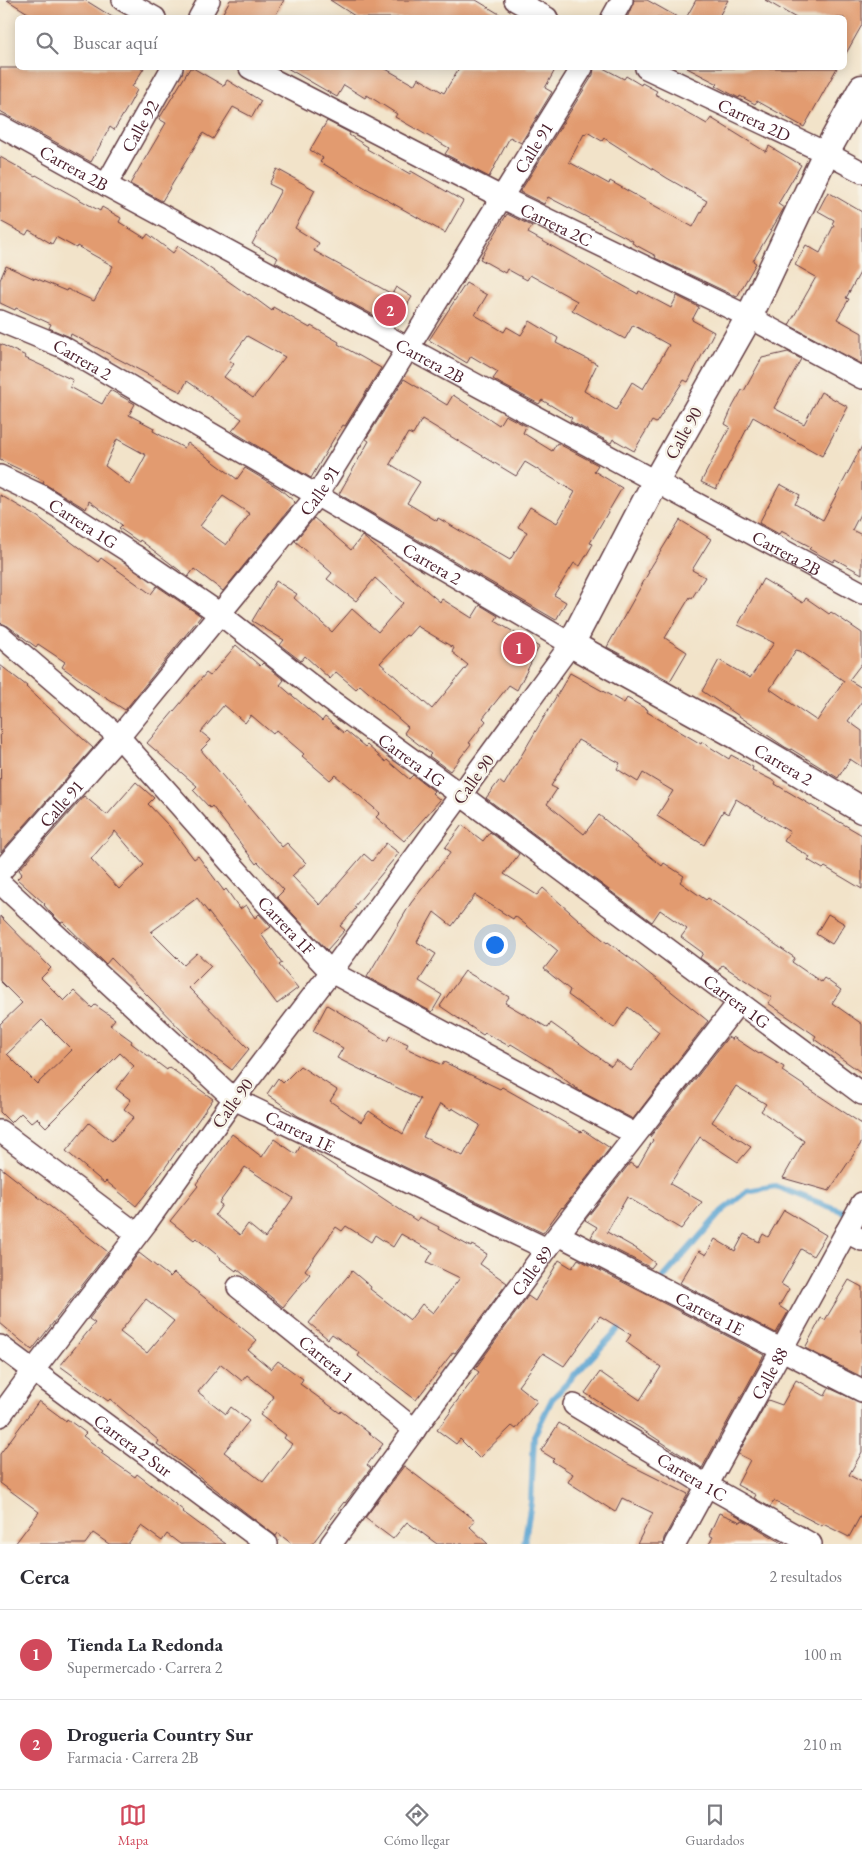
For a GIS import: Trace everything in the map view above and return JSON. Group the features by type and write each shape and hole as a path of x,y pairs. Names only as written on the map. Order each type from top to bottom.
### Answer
{"street":[{"path":"123,0 150,15"},
{"path":"201,15 209,0"},
{"path":"515,0 542,15"},
{"path":"614,15 622,0"},
{"name":"Calle 92","path":"106,185 171,70"},
{"name":"Carrera 2C","path":"254,70 501,197 749,317 862,378"},
{"name":"Calle 91","path":"0,872 119,737 317,495 581,70"},
{"name":"Carrera 2D","path":"650,70 826,152 862,172"},
{"name":"Calle 90","path":"0,1416 137,1234 234,1099 331,972 571,644 656,481 749,317 826,152 862,88"},
{"name":"Carrera 2B","path":"0,126 862,593"},
{"name":"Carrera 2","path":"0,321 64,347 571,644 739,737 862,810"},
{"name":"Carrera 1G","path":"0,476 40,495 134,555 220,614 330,700 461,795 862,1094"},
{"name":"Carrera 1F","path":"0,636 119,737 266,903 331,972 635,1134"},
{"name":"Carrera 1E","path":"0,883 234,1099 553,1242 629,1271 862,1391"},
{"name":"Calle 89","path":"331,1544 553,1242 739,1002"},
{"path":"0,1131 137,1234"},
{"name":"Calle 88","path":"675,1544 782,1349 856,1221"},
{"name":"Carrera 1","path":"238,1286 415,1430"},
{"name":"Carrera 2 Sur","path":"0,1346 267,1544"},
{"name":"Carrera 1C","path":"574,1405 708,1486 811,1544"}],"building":[{"path":"7,0 85,0 109,15 31,15"},
{"path":"230,0 284,0 276,15 222,15"},
{"path":"330,0 476,0 501,15 353,15"},
{"path":"634,0 647,0 674,15 628,15"},
{"path":"696,0 728,0 720,15 688,15"},
{"path":"765,0 862,0 862,25 847,52 847,15 791,15"},
{"path":"0,68 15,68 15,70 143,70 132,87 137,90 129,105 114,130 110,127 91,162 0,111"},
{"path":"189,70 196,70 224,86 227,80 261,101 252,117 233,107 213,139 203,133 162,201 130,184 166,123 159,119"},
{"path":"290,70 388,70 414,85 418,78 444,93 458,70 555,70 545,88 552,92 521,143 510,137 489,177 445,154 449,148 395,117 397,114 367,95 365,98 344,85 337,97"},
{"path":"594,70 607,70 624,79 626,76 641,85 642,83 657,91 655,94 707,124 711,118 766,152 769,146 801,165 778,204 784,208 753,261 756,263 737,297 655,258 656,256 632,243 633,241 548,197 544,204 520,192 593,75","holes":["587,132 602,141 604,138 707,201 693,227 610,181 609,184 569,162 584,134"]},
{"path":"691,70 836,70 804,127 757,101 755,104 740,96 739,98 733,95 716,86 718,84"},
{"path":"327,121 350,133 349,135 368,147 367,149 410,174 411,171 463,201 445,233 320,162 323,158 310,150"},
{"path":"0,157 100,211 102,207 121,218 119,222 145,238 148,234 173,253 178,246 272,311 273,307 310,328 311,326 339,342 338,344 381,368 345,426 343,425 333,440 311,478 232,431 242,419 187,381 181,392 71,334 70,337 49,328 51,324 0,303 0,280 6,266 94,301 113,266 77,246 76,248 56,237 52,244 29,230 26,235 0,221","holes":["247,336 285,357 253,398 224,377 234,364 229,360"]},
{"path":"277,169 315,190 295,228 319,243 314,251 392,294 396,287 412,297 394,326 275,262 278,258 252,244 281,190 269,184"},
{"path":"828,192 862,212 862,269 846,298 849,299 837,319 862,333 862,364 789,325 816,277 795,265 806,245 820,253 834,225 832,224 834,220 818,211"},
{"path":"507,214 532,226 528,233 638,294 639,291 671,308 677,296 699,307 692,320 714,332 688,382 684,380 656,423 652,421 634,451 613,439 611,443 570,421 572,418 542,400 539,404 501,384 493,379 498,372 471,356 467,363 429,340 466,283 487,295 475,315 504,332 507,327 521,335 530,321 558,338 556,343 597,364 584,391 616,410 632,382 643,389 669,345 633,325 625,339 572,310 577,301 530,275 527,280 507,269 505,273 480,259"},
{"path":"0,344 73,380 70,387 102,404 110,390 135,404 129,415 154,428 153,431 184,448 188,443 237,479 245,468 280,489 295,502 223,591 194,569 188,577 140,540 139,542 119,528 122,525 89,501 86,509 43,483 44,481 0,460","holes":["117,439 146,455 130,485 105,466","223,496 250,514 226,545 200,526"]},
{"path":"788,352 801,359 774,408 804,424 821,392 848,407 822,456 753,417 716,489 701,482 730,427 725,424 733,406 742,390 744,391 762,358"},
{"path":"404,379 447,405 453,395 499,425 505,415 526,426 523,433 552,451 557,443 598,465 594,471 622,488 590,543 593,544 580,566 574,563 554,595 566,602 556,620 339,494 369,441 366,439","holes":["422,419 516,476 525,462 575,492 557,523 530,507 518,527 527,532 510,560 438,518 437,521 407,503 420,482 390,464 408,433 413,435"]},
{"path":"862,446 862,510 852,530 862,535 862,574 835,559 833,562 809,549 811,547 781,531 779,534 759,523 780,484 800,495 795,504 823,520"},
{"path":"0,495 38,517 98,562 101,558 151,594 157,586 201,616 125,710 90,688 62,667 65,662 38,644 36,647 8,626 0,623"},
{"path":"314,518 351,550 362,536 440,602 442,599 472,618 480,605 498,616 495,621 539,647 517,690 509,685 483,718 486,721 450,771 429,756 431,754 404,733 408,727 360,685 356,689 336,672 330,679 305,656 301,661 280,645 284,640 252,621 276,581 297,594 294,598 332,632 352,609 378,632 403,603 375,578 356,601 327,579 332,573 295,541","holes":["417,626 454,648 452,652 468,665 432,709 380,663"]},
{"path":"680,520 711,539 692,570 705,577 692,598 690,597 665,638 687,652 670,681 607,647 648,572"},
{"path":"763,579 803,603 806,598 862,633 862,663 849,680 862,688 862,701 848,721 862,731 862,767 850,759 838,778 785,747 702,691 719,660 750,678 774,643 738,625","holes":["796,650 844,681 817,721 770,689"]},
{"path":"236,645 260,666 263,663 284,680 280,685 322,721 325,717 365,747 367,745 409,779 413,775 434,791 432,793 440,800 404,841 376,817 380,813 335,775 330,780 276,730 273,734 251,715 245,723 224,705 201,732 211,740 201,750 282,847 287,843 306,863 292,876 320,905 364,854 372,861 386,843 399,853 354,907 356,908 340,926 345,930 327,950 277,897 284,890 258,862 256,864 212,806 210,808 193,790 197,786 147,743 206,673 210,676"},
{"path":"0,665 27,686 93,748 1,852"},
{"path":"570,673 624,703 627,698 648,710 647,712 729,759 731,755 753,767 752,770 776,782 775,784 862,835 862,889 825,867 823,869 808,860 810,857 784,841 790,832 736,799 728,814 723,811 704,845 657,816 673,791 643,773 638,782 617,769 620,763 578,740 551,786 557,789 547,804 584,834 599,815 662,866 664,863 684,876 680,882 706,900 708,898 795,958 792,962 821,982 824,978 841,990 832,1003 862,1024 862,1073 814,1039 816,1036 768,1003 772,998 722,965 718,971 700,958 703,953 681,937 687,929 660,910 652,922 486,798 499,781 504,785"},
{"path":"136,782 154,798 148,804 169,826 194,859 198,856 240,909 246,905 255,918 259,914 271,927 261,934 282,963 279,965 298,988 277,1004 255,972 197,898 151,932 184,965 197,953 211,966 189,988 249,1049 232,1070 186,1035 111,958 106,964 17,879 22,874 19,870 84,796 107,815","holes":["115,831 144,865 119,889 91,859"]},
{"path":"462,825 483,841 490,832 519,854 504,874 537,895 543,888 607,943 631,959 708,1021 633,1119 580,1091 552,1069 511,1044 509,1046 485,1033 483,1035 440,1006 465,971 509,997 505,1003 548,1028 551,1023 611,1066 616,1060 631,1071 659,1032 628,1007 614,1028 568,995 570,990 544,969 558,951 515,916 513,919 475,895 452,926 434,912 417,942 436,954 419,981 442,995 432,1012 367,977 411,903 451,852 445,848"},
{"path":"828,914 845,924 832,944 816,934"},
{"path":"0,916 51,968 41,978 64,1001 74,991 92,1008 95,1005 115,1019 110,1025 132,1041 131,1043 167,1070 169,1067 213,1099 153,1185 136,1206 106,1181 104,1183 66,1151 89,1123 112,1141 134,1117 124,1109 131,1100 116,1089 134,1066 120,1053 46,1127 37,1118 31,1123 21,1113 11,1123 0,1112 0,1024 22,1003 0,981","holes":["42,1020 72,1050 37,1084 7,1054"]},
{"path":"327,1005 387,1041 390,1036 408,1044 406,1048 442,1065 444,1062 500,1089 502,1087 581,1132 583,1130 610,1148 543,1233 298,1116 267,1094 278,1078 283,1083 300,1066 337,1090 330,1101 361,1122 369,1111 403,1134 420,1099 337,1058 343,1048 313,1031","holes":["440,1104 451,1110 452,1108 480,1125 463,1156 423,1137"]},
{"path":"728,1037 732,1040 733,1037 784,1067 782,1071 862,1124 862,1142 829,1191 783,1178 804,1141 761,1111 766,1104 736,1086 712,1122 751,1147 738,1162 700,1137 670,1184 702,1202 681,1229 627,1197 607,1232 637,1249 655,1263 651,1268 591,1237 597,1227 585,1220 630,1163 637,1168 653,1140 650,1137"},
{"path":"232,1134 262,1157 274,1139 296,1154 301,1145 417,1221 419,1217 487,1254 480,1264 507,1283 455,1353 453,1352 416,1400 358,1356 360,1353 332,1334 328,1339 309,1323 352,1271 371,1287 370,1289 410,1320 422,1304 433,1313 460,1278 427,1262 433,1252 401,1234 393,1247 375,1235 371,1242 346,1226 342,1231 336,1227 305,1270 310,1274 283,1307 237,1269 236,1271 196,1238 194,1240 170,1221 198,1186 196,1184","holes":["245,1167 293,1198 265,1238 248,1224 240,1235 215,1215 222,1205 219,1203"]},
{"path":"0,1167 108,1252 32,1350 0,1323"},
{"path":"784,1210 826,1235 813,1256 801,1249 781,1284 789,1289 779,1306 788,1312 776,1333 680,1283 699,1251 706,1255 715,1239 735,1251 744,1234 759,1242 763,1234 768,1237"},
{"path":"139,1253 170,1277 174,1273 257,1340 248,1350 271,1369 278,1361 303,1379 300,1384 340,1413 341,1411 383,1444 367,1465 371,1468 312,1544 292,1544 278,1533 276,1536 157,1444 159,1441 110,1399 108,1401 60,1366 95,1323 89,1319","holes":["146,1299 174,1321 147,1353 120,1332","221,1364 242,1381 247,1375 274,1397 260,1415 286,1435 284,1438 292,1444 263,1482 224,1452 249,1421 231,1407 226,1414 198,1392"]},
{"path":"578,1259 764,1355 702,1468 585,1393 600,1372 640,1400 661,1367 626,1342 631,1335 600,1316 564,1366 543,1353 518,1386 537,1401 516,1429 512,1426 479,1458 460,1439 456,1444 437,1430 479,1372 475,1369 528,1296 535,1301 559,1260 572,1268"},
{"path":"849,1280 862,1287 862,1377 805,1348 821,1318 825,1320"},
{"path":"796,1380 825,1396 829,1388 862,1403 862,1452 849,1475 862,1482 862,1513 849,1537 823,1524 822,1526 774,1501 770,1507 754,1498 756,1495 737,1485 750,1460 738,1454 768,1400 782,1405"},
{"path":"39,1401 86,1433 83,1436 103,1451 101,1453 135,1477 137,1474 226,1544 180,1544 167,1534 162,1541 141,1526 128,1544 109,1544 93,1533 85,1544 15,1544 39,1512 0,1483 0,1454"},
{"path":"559,1423 628,1464 688,1494 664,1538 663,1544 637,1544 653,1513 622,1498 615,1512 568,1482 573,1474 552,1461 554,1459 541,1451"},
{"path":"404,1466 475,1520 470,1527 488,1544 437,1544 407,1522 393,1539 365,1518"},
{"path":"719,1513 741,1522 742,1520 747,1522 784,1544 709,1544 713,1537 709,1535"}],"waterway":[{"path":"643,1301 722,1211 747,1191 775,1186 852,1215"},
{"path":"524,1544 531,1503 534,1436 552,1399 625,1322"}],"place":[{"name":"Drogueria Country Sur","path":"390,310"},
{"name":"Tienda La Redonda","path":"519,648"}]}
